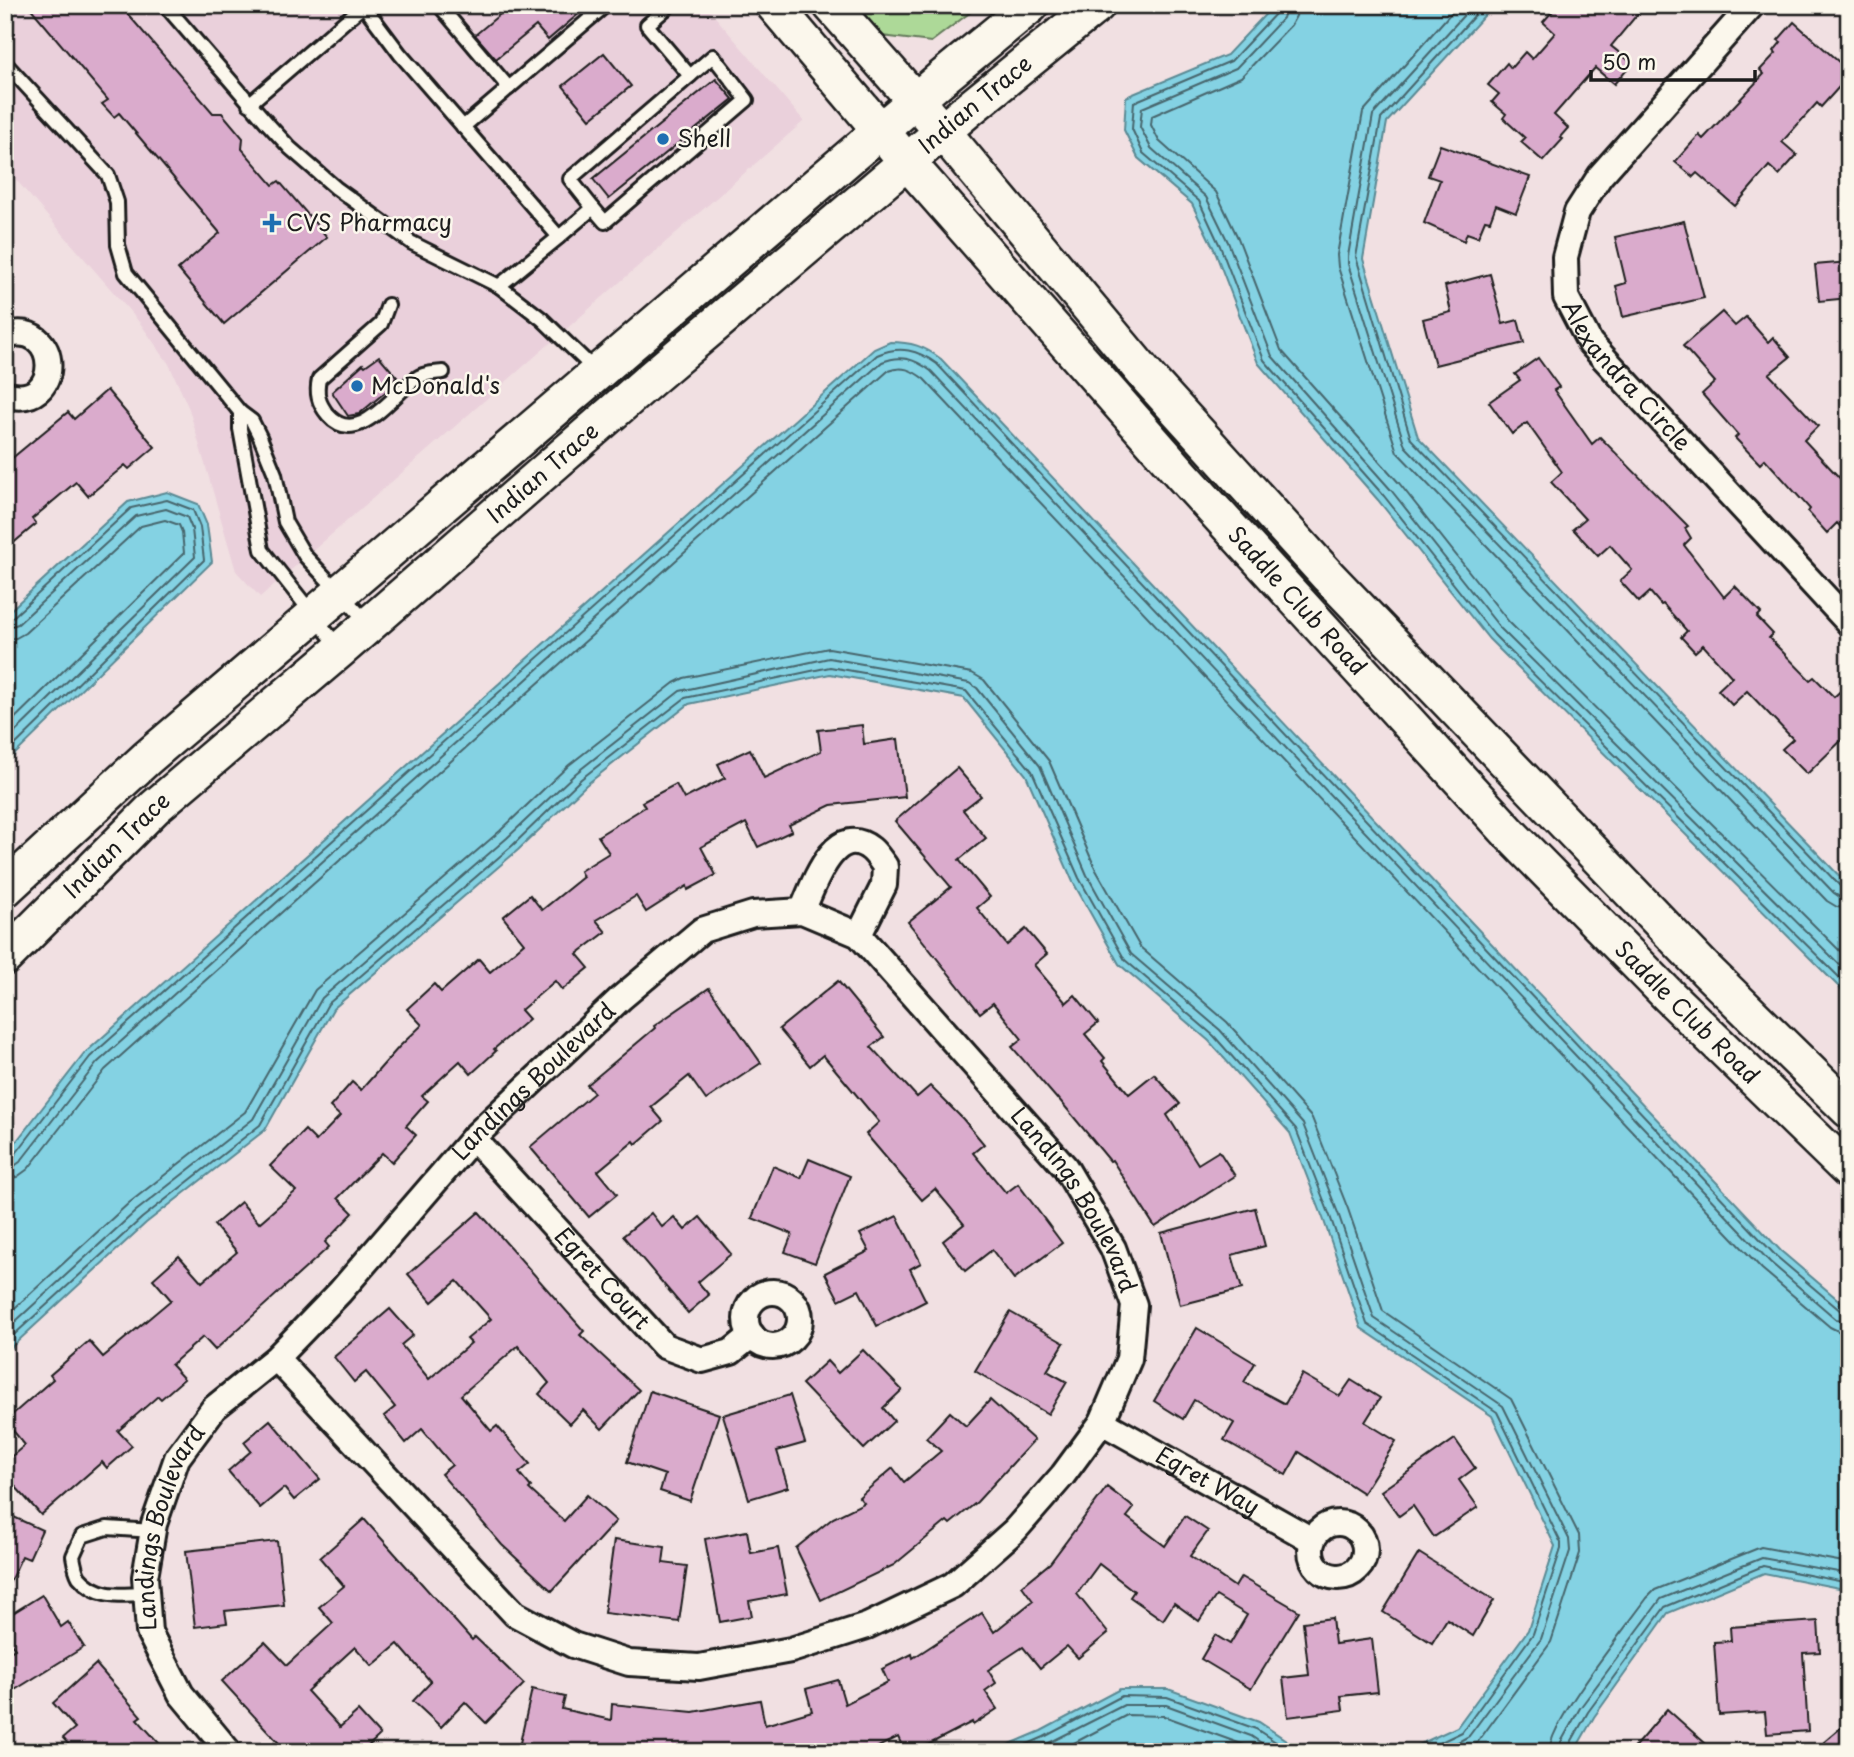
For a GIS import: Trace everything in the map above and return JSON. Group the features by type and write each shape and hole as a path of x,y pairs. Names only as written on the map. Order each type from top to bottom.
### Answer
{"street":[{"name":"Saddle Club Road","path":"774,5 908,163 1183,476 1512,836 1670,997 1849,1171"},
{"name":"Saddle Club Road","path":"831,5 916,100 1150,380 1328,576 1706,970 1849,1110"},
{"name":"Indian Trace","path":"5,890 147,758 916,100 1031,5"},
{"name":"Indian Trace","path":"5,957 155,807 652,378 1097,5"},
{"name":"Alexandra Circle","path":"1752,5 1594,185 1577,212 1565,257 1566,297 1590,343 1849,623"},
{"path":"5,336 23,333 40,342 46,350 50,370 41,388 33,393 23,397 5,394"},
{"path":"802,911 826,858 841,845 858,842 872,849 885,866 884,885 859,935"},
{"name":"Landings Boulevard","path":"229,1752 181,1694 149,1632 145,1577 153,1531 177,1458 214,1408 276,1358 340,1292 473,1138 621,998 702,930 753,914 802,911 859,935 1065,1167 1113,1248 1134,1305 1129,1359 1102,1422 1063,1475 1015,1530 953,1585 867,1626 791,1650 699,1667 629,1663 573,1645 515,1614 276,1358"},
{"name":"Egret Court","path":"473,1138 664,1346 702,1360 731,1352 752,1335"},
{"name":"Egret Way","path":"1102,1422 1312,1539"}],"lane":[{"path":"164,5 290,148 336,188 412,243 499,286 542,319 598,373"},
{"path":"249,104 364,5 400,54 559,237"},
{"path":"439,5 509,88"},
{"path":"463,127 606,5"},
{"path":"670,5 648,25 690,76"},
{"path":"713,56 747,100 605,222 570,179 690,76 713,56"},
{"path":"5,63 108,175 117,201 118,245 126,272 240,412 252,421 275,474 285,522 304,556 369,624"},
{"path":"499,286 593,208"},
{"path":"388,305 381,324 319,379 316,392 328,414 346,427 360,426 419,376 443,372"},
{"path":"240,412 240,429 262,550 340,650"},
{"path":"146,1594 113,1596 100,1592 79,1576 73,1556 82,1536 107,1528 153,1531"}],"shaded area":[{"path":"5,5 705,5 804,121 260,597 236,571 189,409 169,364 140,323 5,167"}],"green space":[{"path":"856,5 980,5 931,42 882,36"}],"water":[{"path":"1274,5 1494,5 1387,122 1363,259 1418,437 1849,886 1849,997 1489,639 1378,500 1258,363 1214,249 1192,204 1138,158 1124,130 1126,97 1227,55"},
{"path":"890,342 917,346 941,359 1781,1251 1849,1309 1849,1590 1764,1573 1668,1613 1594,1717 1574,1752 1403,1752 1457,1727 1528,1630 1555,1546 1492,1416 1361,1328 1290,1133 1209,1041 1119,964 1073,882 1026,775 964,698 830,674 689,704 586,785 518,850 333,1009 265,1130 146,1223 5,1353 5,1156 85,1053 874,349"},
{"path":"167,492 198,504 207,525 212,562 5,764 5,615 128,502"},
{"path":"1120,1689 1168,1689 1259,1722 1304,1752 991,1752 1041,1731"}],"building":[{"path":"28,5 120,5 213,113 222,113 243,138 242,149 273,185 279,181 327,237 224,324 178,269 220,233 119,113 114,117 102,104 108,100"},
{"path":"511,5 589,5 548,40 536,26 496,59 475,35"},
{"path":"1558,5 1645,5 1611,46 1632,63 1614,84 1595,68 1554,115 1568,128 1560,137 1563,139 1543,161 1521,142 1525,138 1503,118 1506,114 1492,102 1499,94 1488,85 1507,63 1511,68 1525,52 1532,59 1555,33 1543,22"},
{"path":"1794,22 1849,71 1849,76 1821,107 1817,103 1782,142 1797,155 1779,175 1769,166 1735,206 1697,173 1693,177 1675,162 1699,135 1703,139 1764,74 1760,70 1776,53 1774,51 1781,42 1778,40"},
{"path":"604,53 631,86 590,119 563,86"},
{"name":"Shell","path":"716,79 733,99 609,199 593,179"},
{"path":"1440,145 1530,177 1516,213 1496,205 1490,221 1485,220 1478,237 1467,233 1464,241 1424,223 1440,180 1428,176"},
{"path":"1684,221 1704,298 1623,317 1616,286 1626,283 1615,237"},
{"path":"1849,262 1849,298 1819,301 1815,265"},
{"path":"1490,274 1503,324 1518,320 1524,343 1435,365 1423,319 1451,312 1445,286"},
{"path":"1722,312 1735,326 1746,317 1768,342 1773,337 1790,357 1769,374 1818,426 1804,440 1849,488 1849,536 1837,523 1827,533 1808,512 1810,509 1765,459 1760,464 1735,438 1738,435 1702,394 1715,382 1683,346"},
{"name":"McDonald's","path":"379,356 397,377 386,386 389,389 359,414 348,416 332,392 363,364 365,366"},
{"path":"1538,358 1559,387 1554,390 1592,444 1600,437 1688,526 1685,528 1691,538 1684,545 1724,597 1735,586 1761,613 1757,617 1773,634 1769,638 1810,680 1814,677 1834,697 1849,683 1849,733 1807,774 1782,749 1793,739 1747,691 1732,705 1718,690 1732,677 1703,645 1695,652 1681,637 1687,631 1663,604 1650,592 1639,602 1620,581 1632,570 1610,545 1598,556 1573,529 1585,519 1551,482 1562,472 1527,423 1512,434 1489,402 1520,380 1515,374"},
{"path":"107,390 155,447 129,469 125,465 88,496 76,482 32,519 36,524 5,550 5,464 68,412 74,419"},
{"path":"862,725 864,744 898,739 905,797 831,805 789,825 792,831 758,847 746,823 701,847 716,875 688,890 687,886 646,912 636,896 596,920 606,932 577,954 589,968 562,990 555,981 521,1010 529,1019 494,1049 496,1051 471,1074 460,1061 422,1096 428,1101 406,1126 416,1135 392,1162 382,1153 338,1198 353,1213 325,1242 329,1247 215,1350 203,1337 171,1365 184,1379 161,1399 158,1396 118,1431 132,1446 107,1468 102,1462 41,1515 5,1475 5,1462 25,1445 5,1421 53,1379 50,1375 89,1341 103,1357 171,1300 153,1279 179,1256 202,1282 237,1252 214,1225 241,1202 259,1223 296,1191 270,1166 305,1130 316,1141 340,1116 330,1107 352,1082 361,1090 422,1025 407,1009 434,984 441,992 479,959 490,972 524,943 503,917 530,895 542,910 583,877 580,871 609,853 598,836 645,807 642,802 676,784 684,799 725,778 718,764 750,749 764,778 821,751 818,730"},
{"path":"957,768 981,796 963,810 986,838 959,860 990,897 977,908 1007,945 1026,929 1047,954 1034,965 1066,1003 1075,995 1098,1023 1085,1034 1105,1058 1102,1061 1129,1094 1154,1074 1180,1104 1167,1115 1198,1164 1219,1151 1235,1176 1155,1227 1112,1160 1110,1161 1012,1047 1022,1039 993,1003 980,1013 908,922 951,887 895,821"},
{"path":"838,981 884,1037 871,1047 917,1097 930,1086 963,1119 984,1144 973,1153 1006,1193 1018,1184 1062,1243 1014,1279 992,1250 965,1271 943,1241 964,1224 935,1189 922,1200 866,1134 879,1122 823,1055 810,1066 779,1029"},
{"path":"709,988 761,1063 706,1100 689,1076 651,1107 663,1121 598,1171 617,1194 589,1217 530,1147 594,1093 587,1085 655,1028 654,1026"},
{"path":"809,1159 850,1176 815,1263 785,1252 792,1234 752,1218 773,1166 801,1178"},
{"path":"1255,1208 1265,1246 1232,1255 1242,1289 1180,1305 1161,1233"},
{"path":"479,1212 584,1331 580,1335 639,1390 602,1429 583,1410 570,1424 539,1394 549,1383 518,1346 461,1395 491,1431 497,1426 530,1464 519,1473 531,1487 529,1489 564,1521 587,1495 616,1521 552,1591 502,1545 441,1474 452,1465 422,1429 406,1443 384,1416 395,1407 366,1372 354,1382 334,1357 390,1309 413,1335 401,1345 429,1379 471,1343 467,1339 491,1319 457,1281 432,1302 408,1274"},
{"path":"651,1213 662,1227 674,1217 685,1230 700,1217 731,1254 698,1282 709,1295 688,1313 623,1236"},
{"path":"897,1216 921,1263 910,1269 926,1301 877,1326 859,1290 839,1300 825,1273 869,1251 860,1234"},
{"path":"1010,1312 1064,1343 1047,1371 1067,1382 1048,1414 975,1371"},
{"path":"1197,1328 1255,1363 1244,1382 1285,1404 1302,1374 1340,1396 1351,1380 1380,1398 1365,1422 1396,1441 1363,1493 1299,1452 1286,1475 1224,1440 1234,1423 1194,1400 1183,1419 1154,1401"},
{"path":"863,1350 902,1390 883,1408 894,1421 864,1449 802,1384 827,1361 838,1373"},
{"path":"650,1391 719,1414 690,1501 660,1491 665,1475 627,1462"},
{"path":"790,1395 805,1443 777,1451 788,1487 749,1499 723,1415"},
{"path":"990,1400 1034,1440 977,1502 950,1524 947,1521 894,1565 821,1600 796,1548 833,1518 864,1503 859,1497 893,1468 904,1482 941,1451 926,1438 950,1412 966,1426"},
{"path":"270,1420 320,1479 294,1500 284,1488 260,1508 228,1471 251,1451 244,1442"},
{"path":"1455,1439 1475,1468 1459,1480 1478,1507 1434,1537 1413,1506 1399,1516 1381,1491"},
{"path":"1107,1487 1134,1508 1127,1517 1165,1546 1185,1516 1208,1531 1190,1556 1235,1587 1241,1577 1299,1611 1251,1689 1201,1659 1215,1635 1230,1644 1247,1615 1216,1596 1199,1621 1174,1603 1163,1620 1130,1597 1134,1591 1099,1564 1077,1594 1108,1633 1078,1658 1067,1646 1040,1668 1023,1647 988,1670 996,1683 985,1691 997,1709 973,1725 972,1722 914,1752 905,1752 898,1737 868,1752 518,1752 532,1689 565,1697 562,1709 611,1720 612,1704 693,1712 760,1700 765,1725 812,1711 806,1689 838,1680 845,1704 888,1682 882,1669 912,1654 913,1658 982,1613 994,1632 1033,1601 1022,1586 1050,1563"},
{"path":"5,1513 42,1530 29,1559 22,1556 5,1592"},
{"path":"364,1519 472,1640 475,1637 524,1684 486,1723 465,1702 441,1727 413,1701 431,1682 398,1644 372,1666 355,1647 307,1691 340,1727 358,1711 380,1735 362,1752 287,1752 222,1681 265,1642 287,1665 333,1623 319,1607 344,1586 320,1558"},
{"path":"747,1531 751,1553 778,1548 787,1594 749,1601 752,1616 720,1622 705,1539"},
{"path":"614,1540 665,1547 663,1563 687,1566 679,1622 604,1613"},
{"path":"277,1541 284,1605 225,1611 227,1623 195,1627 186,1551"},
{"path":"1419,1553 1494,1600 1473,1636 1447,1619 1432,1643 1383,1612"},
{"path":"42,1595 61,1627 68,1622 84,1647 5,1696 5,1655 15,1649 5,1634 5,1618"},
{"path":"1332,1618 1335,1644 1372,1639 1378,1692 1341,1696 1343,1710 1288,1717 1283,1678 1309,1675 1303,1622"},
{"path":"1818,1621 1820,1652 1803,1653 1808,1731 1767,1734 1765,1712 1719,1715 1714,1642 1731,1641 1730,1627"},
{"path":"96,1664 141,1716 137,1719 167,1752 75,1752 63,1738 75,1728 53,1703"},
{"path":"1667,1709 1715,1752 1630,1752"},
{"path":"1849,1721 1849,1752 1833,1752 1824,1742"}],"place":[{"name":"Shell","path":"663,139"},
{"name":"CVS Pharmacy","path":"272,223"},
{"name":"McDonald's","path":"357,386"}]}
